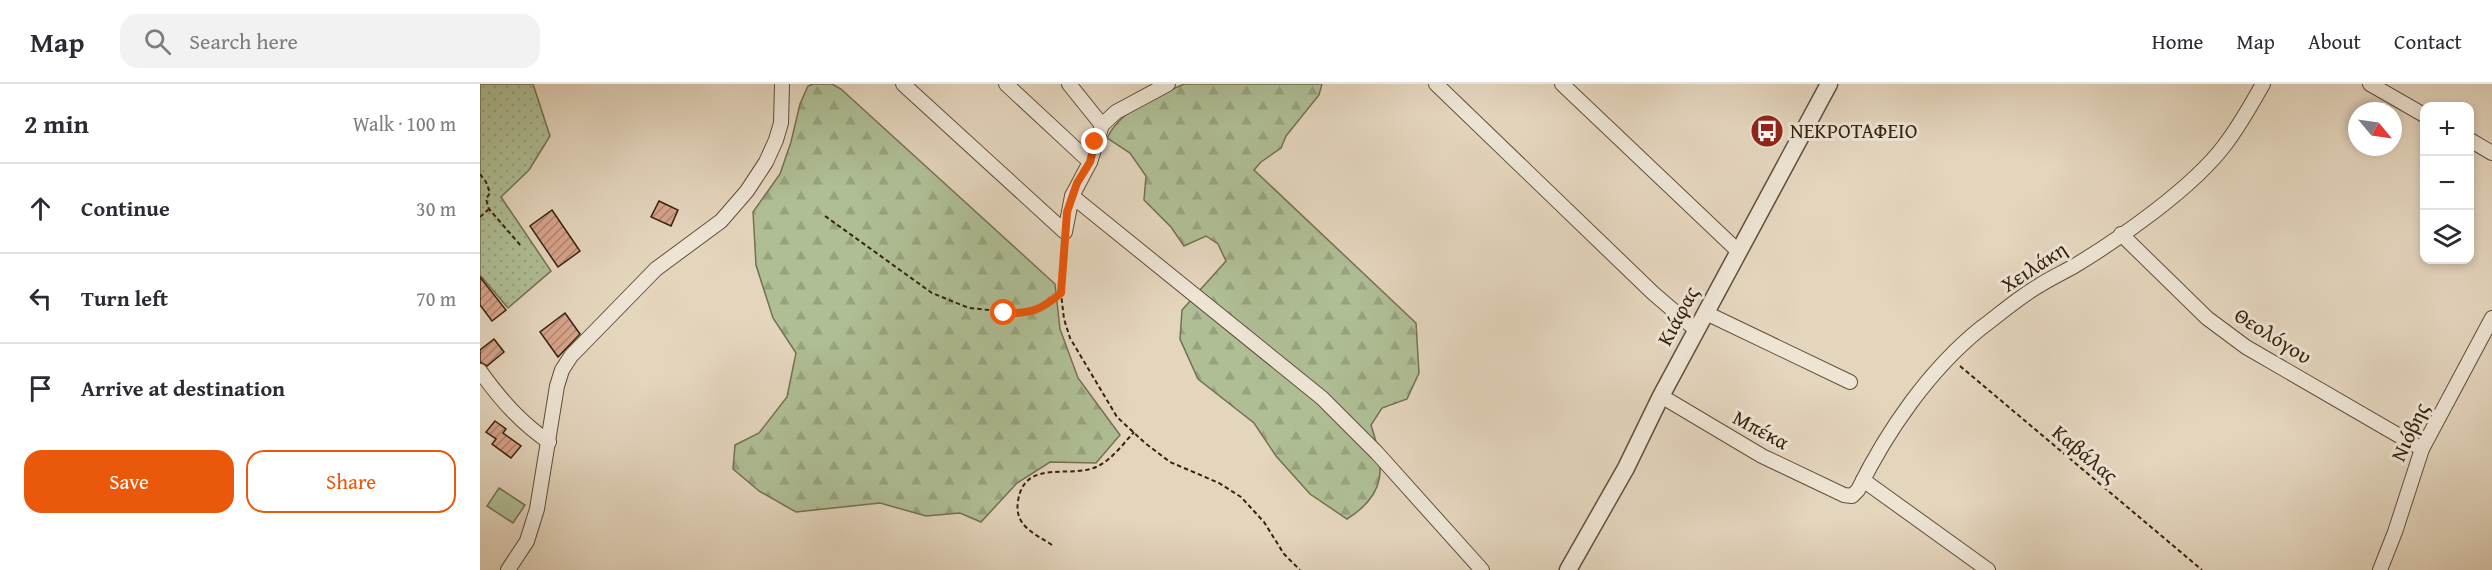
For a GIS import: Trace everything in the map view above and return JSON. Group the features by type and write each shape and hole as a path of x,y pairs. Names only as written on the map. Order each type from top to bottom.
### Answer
{"street":[{"path":"508,570 527,541 533,520 549,442 557,386 562,370 571,356 656,269 721,221 747,191 766,162 781,123 782,84"},
{"path":"903,84 1065,232"},
{"path":"1006,84 1090,162"},
{"path":"1069,84 1102,124"},
{"path":"1065,232 1072,196 1090,162 1102,124 1116,112 1168,84"},
{"path":"1436,84 1653,293 1696,330"},
{"path":"1562,84 1738,251"},
{"name":"Κιάφας","path":"1568,570 1626,468 1661,396 1829,84"},
{"name":"Χειλάκη","path":"1844,495 1855,494 1897,424 1940,369 1979,330 2038,285 2076,265 2121,234 2196,177 2224,147 2263,84"},
{"path":"2370,84 2420,113"},
{"path":"2474,143 2492,153"},
{"path":"1072,196 1322,398 1377,453 1482,570"},
{"name":"Θεολόγου","path":"2121,234 2207,318 2247,347 2422,449"},
{"path":"1706,313 1850,382"},
{"name":"Νιόβης","path":"2380,570 2390,547 2422,449 2492,318"},
{"path":"480,371 504,404 529,428 549,442"},
{"name":"Μπέκα","path":"1661,396 1762,456 1844,495"},
{"path":"1863,480 1988,570"}],"path":[{"path":"480,174 490,193 486,199 489,208 521,246"},
{"path":"480,217 489,208"},
{"path":"825,216 932,293 969,308 1027,314 1047,305 1061,293"},
{"path":"1065,232 1061,293 1064,319 1070,338 1117,417 1170,462 1219,483 1240,497 1264,522 1284,555 1300,570"},
{"name":"Καβάλας","path":"1951,358 2202,570"},
{"path":"1052,546 1022,524 1018,513 1018,499 1024,485 1032,476 1047,472 1089,470 1101,465 1134,432"}],"green space":[{"path":"480,84 533,84 550,136 529,170 501,197 551,271 508,308 480,275"},
{"path":"832,84 841,89 1055,284 1060,329 1078,378 1120,435 1096,463 1050,462 1017,483 981,522 960,513 926,516 880,503 796,512 759,491 733,469 735,445 759,433 787,397 796,353 773,318 756,265 753,212 780,174 800,104 808,86"},
{"path":"1184,84 1322,84 1319,95 1286,136 1281,148 1254,170 1416,323 1419,373 1407,399 1382,408 1371,425 1379,454 1379,479 1370,500 1347,519 1310,494 1276,456 1254,423 1198,379 1180,339 1182,310 1226,261 1218,244 1206,236 1184,246 1171,227 1144,200 1146,176 1130,153 1107,138 1113,128 1130,112 1151,99"},
{"path":"499,488 525,505 513,523 487,506"}],"building":[{"path":"659,201 678,210 671,226 651,217"},
{"path":"552,210 580,251 558,267 530,226"},
{"path":"480,277 506,310 492,321 480,305"},
{"path":"565,313 580,334 558,357 540,332"},
{"path":"494,339 504,352 487,366 480,362 480,350"},
{"path":"495,421 506,429 503,433 521,446 511,458 492,444 496,439 486,432"}],"place":[{"name":"ΝΕΚΡΟΤΑΦΕΙΟ","path":"1767,131"}],"route":[{"path":"1004,313 1027,314 1047,305 1061,293 1067,212 1077,183 1090,162 1095,142"}]}
